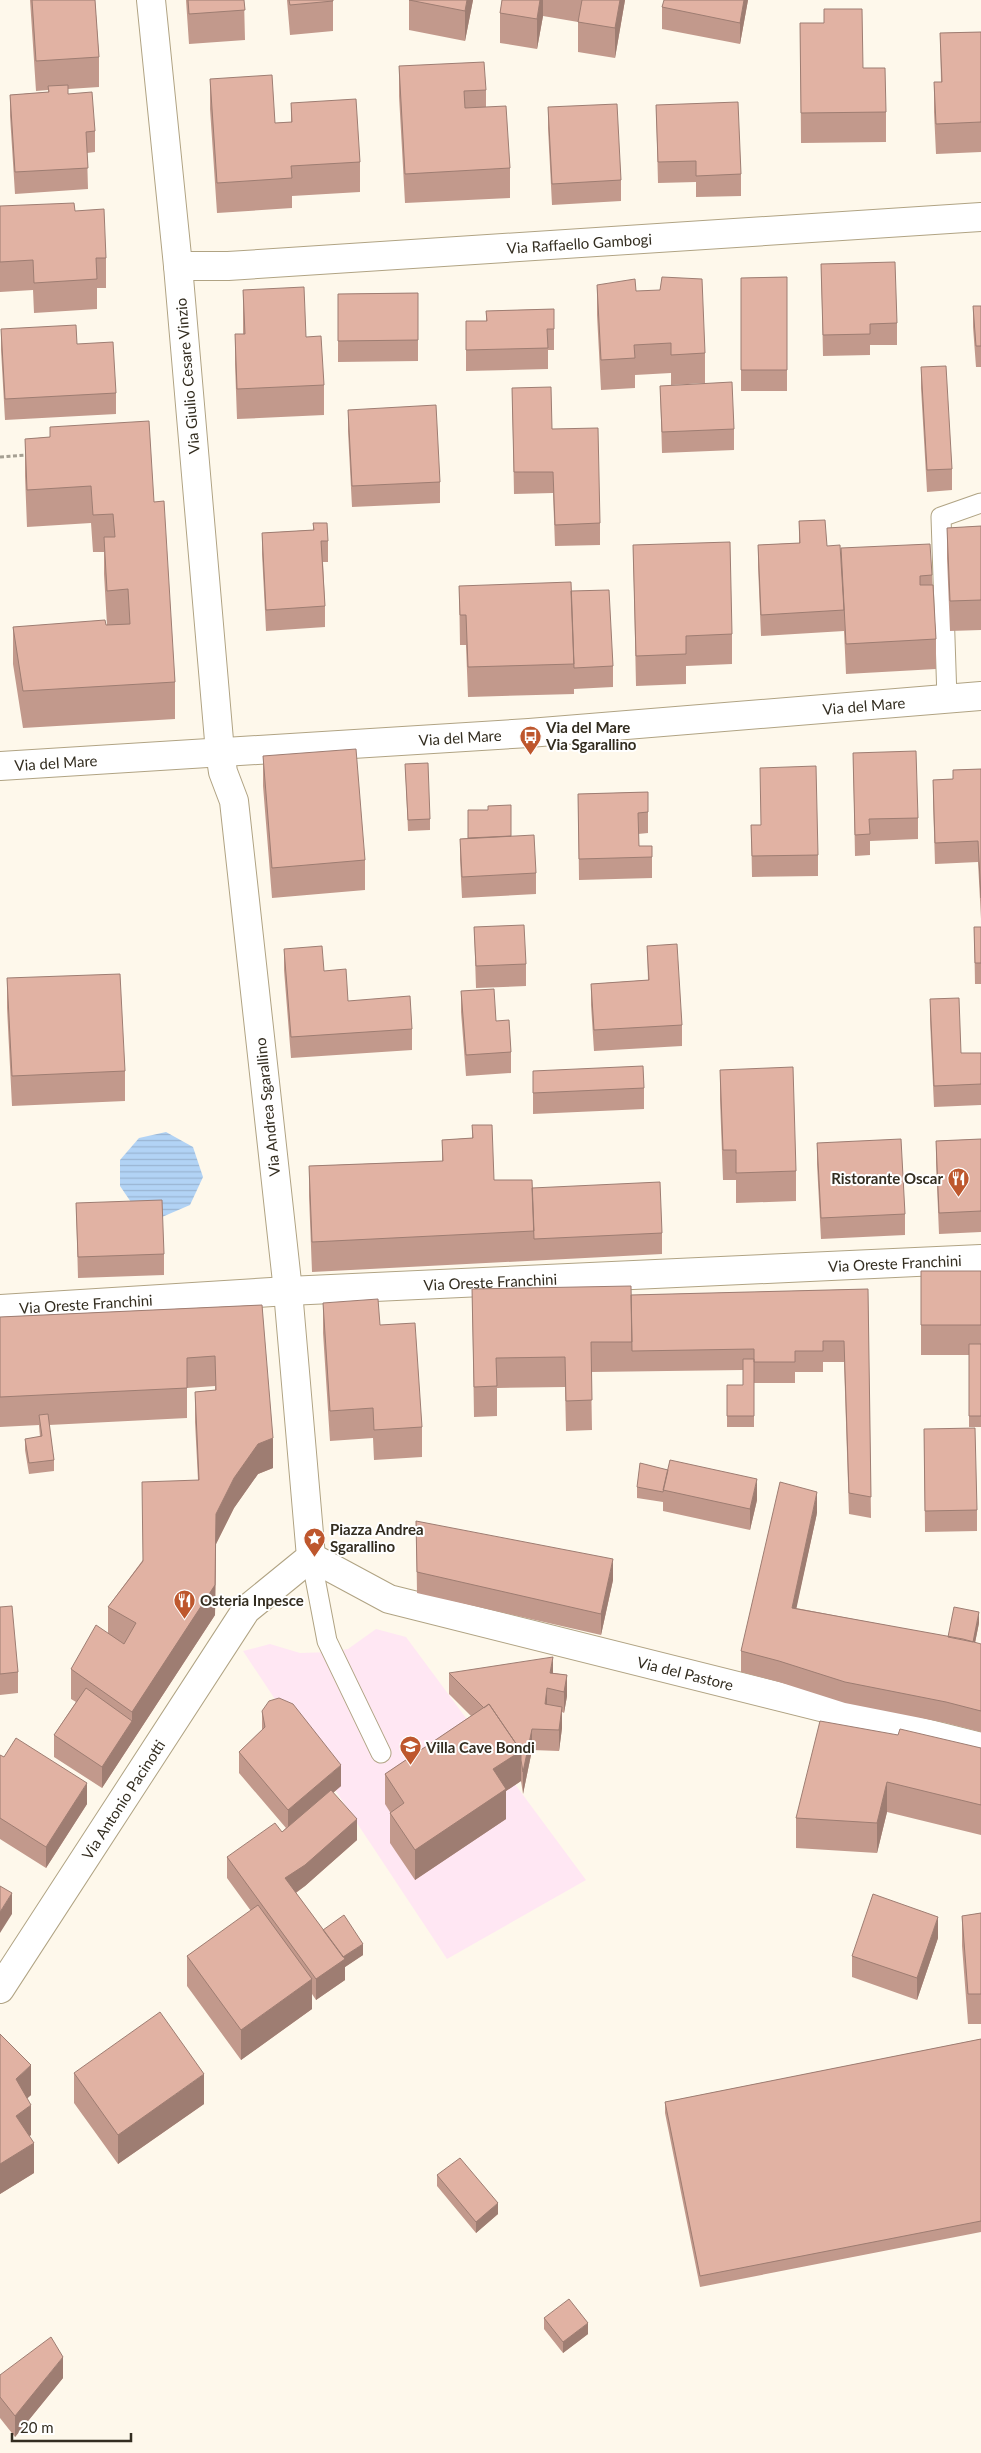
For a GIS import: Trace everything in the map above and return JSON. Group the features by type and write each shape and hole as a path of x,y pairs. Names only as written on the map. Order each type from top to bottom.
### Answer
{"street":[{"name":"Via Giulio Cesare Vinzio","path":"151,0 178,266 220,752"},
{"name":"Via Raffaello Gambogi","path":"178,266 228,266 981,217"},
{"name":"Via del Mare","path":"0,766 529,733 981,696"},
{"name":"Via Andrea Sgarallino","path":"220,752 223,772 234,801 288,1291 311,1557"},
{"name":"Via Oreste Franchini","path":"0,1309 288,1291 981,1259"},
{"name":"Via del Pastore","path":"311,1557 389,1599 981,1747"},
{"name":"Via Antonio Pacinotti","path":"0,1989 246,1610 311,1557"}],"lane":[{"path":"947,699 941,517 981,503"},
{"path":"311,1557 327,1641 381,1753"}],"path":[{"path":"0,457 38,454"}],"shaded area":[{"name":"Villa Cave Bondi","path":"376,1629 406,1637 586,1880 447,1959 243,1651 270,1644 300,1653 331,1652 348,1649"}],"water":[{"path":"166,1132 193,1147 203,1177 190,1205 162,1217 135,1208 120,1186 120,1160 139,1138"}],"building":[{"path":"32,0 95,0 99,57 36,61"},
{"path":"188,0 244,0 245,10 189,14"},
{"path":"289,0 333,0 333,1 290,5"},
{"path":"409,0 467,0 465,11"},
{"path":"502,0 540,0 537,19 500,13"},
{"path":"582,0 620,0 615,28 578,22"},
{"path":"664,0 744,0 740,23 662,7"},
{"path":"824,9 862,9 863,68 885,68 886,112 801,113 800,23 824,23"},
{"path":"981,32 981,122 936,124 934,82 942,82 940,33"},
{"path":"484,62 486,90 464,91 465,108 506,106 510,168 405,174 399,66"},
{"path":"272,75 275,123 292,122 291,103 356,99 360,162 291,166 292,178 217,183 210,79"},
{"path":"68,85 68,94 92,92 95,131 86,132 88,168 15,172 10,95 49,92 48,86"},
{"path":"738,102 741,174 696,176 696,161 658,162 656,105"},
{"path":"617,104 621,180 552,184 548,107"},
{"path":"74,203 75,211 104,209 106,258 96,258 97,279 34,283 33,260 0,262 0,206"},
{"path":"895,262 897,323 870,324 870,334 823,335 821,264"},
{"path":"662,277 702,279 705,353 671,355 671,343 634,345 635,358 601,360 597,285 635,279 636,291 660,290"},
{"path":"787,277 787,370 741,370 741,278"},
{"path":"304,287 306,337 321,336 324,385 237,389 235,334 245,334 243,290"},
{"path":"418,293 418,340 338,341 338,294"},
{"path":"973,306 981,306 981,346 976,346"},
{"path":"554,309 554,329 547,329 548,348 466,350 466,321 487,321 486,311"},
{"path":"76,325 77,344 113,342 116,393 5,399 1,329"},
{"path":"946,366 952,469 927,470 921,367"},
{"path":"732,382 734,429 662,432 660,386"},
{"path":"551,387 552,429 598,428 600,523 555,525 553,472 514,472 512,388"},
{"path":"436,405 440,482 352,486 348,410"},
{"path":"149,421 154,502 164,501 175,682 23,691 13,627 105,620 106,625 130,624 128,589 107,591 104,537 115,537 113,514 93,515 91,486 27,490 25,439 50,437 50,427"},
{"path":"825,520 827,546 840,545 844,610 761,615 758,545 800,543 799,521"},
{"path":"313,523 327,523 328,541 321,541 325,606 266,610 262,533 314,530"},
{"path":"981,526 981,600 950,601 947,528"},
{"path":"730,542 732,634 686,636 686,654 636,656 633,545"},
{"path":"930,544 932,575 920,576 920,585 933,585 936,639 846,644 841,548"},
{"path":"571,582 574,664 468,667 466,615 460,615 459,586"},
{"path":"609,590 613,666 574,668 571,591"},
{"path":"356,749 365,860 272,868 263,756"},
{"path":"916,751 918,818 869,819 870,834 855,835 853,753"},
{"path":"428,763 430,819 408,820 405,764"},
{"path":"816,766 818,855 752,856 751,825 761,825 760,768"},
{"path":"981,769 981,898 978,841 935,843 933,780 953,779 953,770"},
{"path":"648,792 648,812 638,813 639,846 652,846 652,857 579,859 578,794"},
{"path":"511,805 511,836 468,838 468,810 488,810 488,806"},
{"path":"534,835 536,873 462,877 460,839"},
{"path":"524,925 526,964 476,966 474,927"},
{"path":"974,927 981,927 981,963 975,963"},
{"path":"677,944 682,1025 594,1030 591,984 649,980 647,946"},
{"path":"322,946 324,971 346,969 348,1001 410,996 412,1029 291,1037 284,949"},
{"path":"120,974 125,1071 12,1076 7,978"},
{"path":"494,989 496,1021 509,1020 511,1052 466,1055 461,991"},
{"path":"959,998 961,1053 981,1053 981,1084 934,1086 930,999"},
{"path":"643,1066 644,1088 533,1093 533,1071"},
{"path":"793,1067 796,1171 736,1173 736,1150 723,1150 720,1070"},
{"path":"472,1125 492,1125 494,1180 532,1180 534,1231 312,1242 309,1166 443,1161 442,1140 473,1138"},
{"path":"901,1139 905,1214 821,1218 817,1143"},
{"name":"Ristorante Oscar","path":"981,1139 981,1211 939,1213 936,1141"},
{"path":"660,1182 662,1233 534,1239 532,1188"},
{"path":"162,1200 164,1254 78,1257 76,1203"},
{"path":"921,1271 981,1271 981,1325 921,1325"},
{"path":"631,1286 632,1342 591,1342 592,1400 566,1401 565,1357 496,1358 497,1386 474,1387 472,1289"},
{"path":"868,1289 871,1497 849,1493 844,1341 823,1341 823,1351 795,1351 795,1362 754,1362 754,1349 632,1351 631,1295"},
{"path":"378,1299 380,1325 415,1323 422,1427 374,1430 373,1408 330,1411 323,1303"},
{"path":"262,1305 273,1438 258,1444 234,1478 216,1514 215,1585 132,1712 71,1669 96,1625 124,1644 136,1623 108,1607 143,1561 142,1482 199,1480 195,1392 216,1390 215,1356 187,1358 187,1388 0,1397 0,1317"},
{"path":"969,1344 981,1344 981,1416 969,1416"},
{"path":"743,1359 754,1359 754,1416 727,1416 727,1385 743,1385"},
{"path":"48,1414 54,1460 29,1463 25,1439 42,1436 39,1415"},
{"path":"975,1428 977,1510 925,1511 924,1429"},
{"path":"670,1460 757,1479 750,1509 663,1490"},
{"path":"640,1463 668,1470 663,1492 637,1487"},
{"path":"780,1482 817,1492 792,1608 963,1639 981,1644 981,1711 946,1702 845,1682 741,1651"},
{"path":"416,1521 613,1559 601,1614 417,1572"},
{"path":"12,1606 18,1672 0,1674 0,1607"},
{"path":"954,1607 979,1612 973,1642 948,1637"},
{"path":"553,1657 550,1673 567,1675 564,1692 547,1688 545,1704 562,1707 559,1730 532,1729 523,1772 521,1751 489,1704 484,1708 449,1673"},
{"path":"86,1688 132,1721 102,1767 54,1735"},
{"path":"279,1698 293,1704 341,1765 288,1810 239,1752 265,1727 262,1711 269,1701"},
{"path":"489,1704 521,1751 493,1769 506,1789 415,1850 390,1813 404,1803 385,1774"},
{"path":"820,1721 898,1735 900,1729 981,1748 981,1805 887,1782 877,1823 796,1818"},
{"path":"16,1738 87,1783 46,1847 0,1818 0,1755 4,1757"},
{"path":"331,1790 357,1819 305,1865 285,1878 345,1959 316,1979 227,1857 275,1823 282,1832"},
{"path":"0,1886 12,1893 0,1912"},
{"path":"873,1894 938,1917 917,1978 852,1956"},
{"path":"258,1905 312,1979 241,2030 187,1956"},
{"path":"981,1913 981,1994 968,1994 962,1916"},
{"path":"344,1915 363,1944 343,1957 323,1930"},
{"path":"160,2012 204,2074 118,2135 74,2073"},
{"path":"0,2034 31,2065 16,2079 31,2105 16,2116 34,2143 0,2164"},
{"path":"981,2039 981,2221 700,2276 665,2102"},
{"path":"460,2158 498,2203 476,2222 437,2175"},
{"path":"569,2299 588,2323 563,2342 544,2318"},
{"path":"51,2337 63,2357 15,2416 0,2397 0,2375"}],"place":[{"name":"Via del Mare Via Sgarallino","path":"530,755"},
{"name":"Ristorante Oscar","path":"959,1197"},
{"name":"Piazza Andrea Sgarallino","path":"314,1557"},
{"name":"Osteria Inpesce","path":"184,1619"},
{"name":"Villa Cave Bondi","path":"410,1766"}]}
